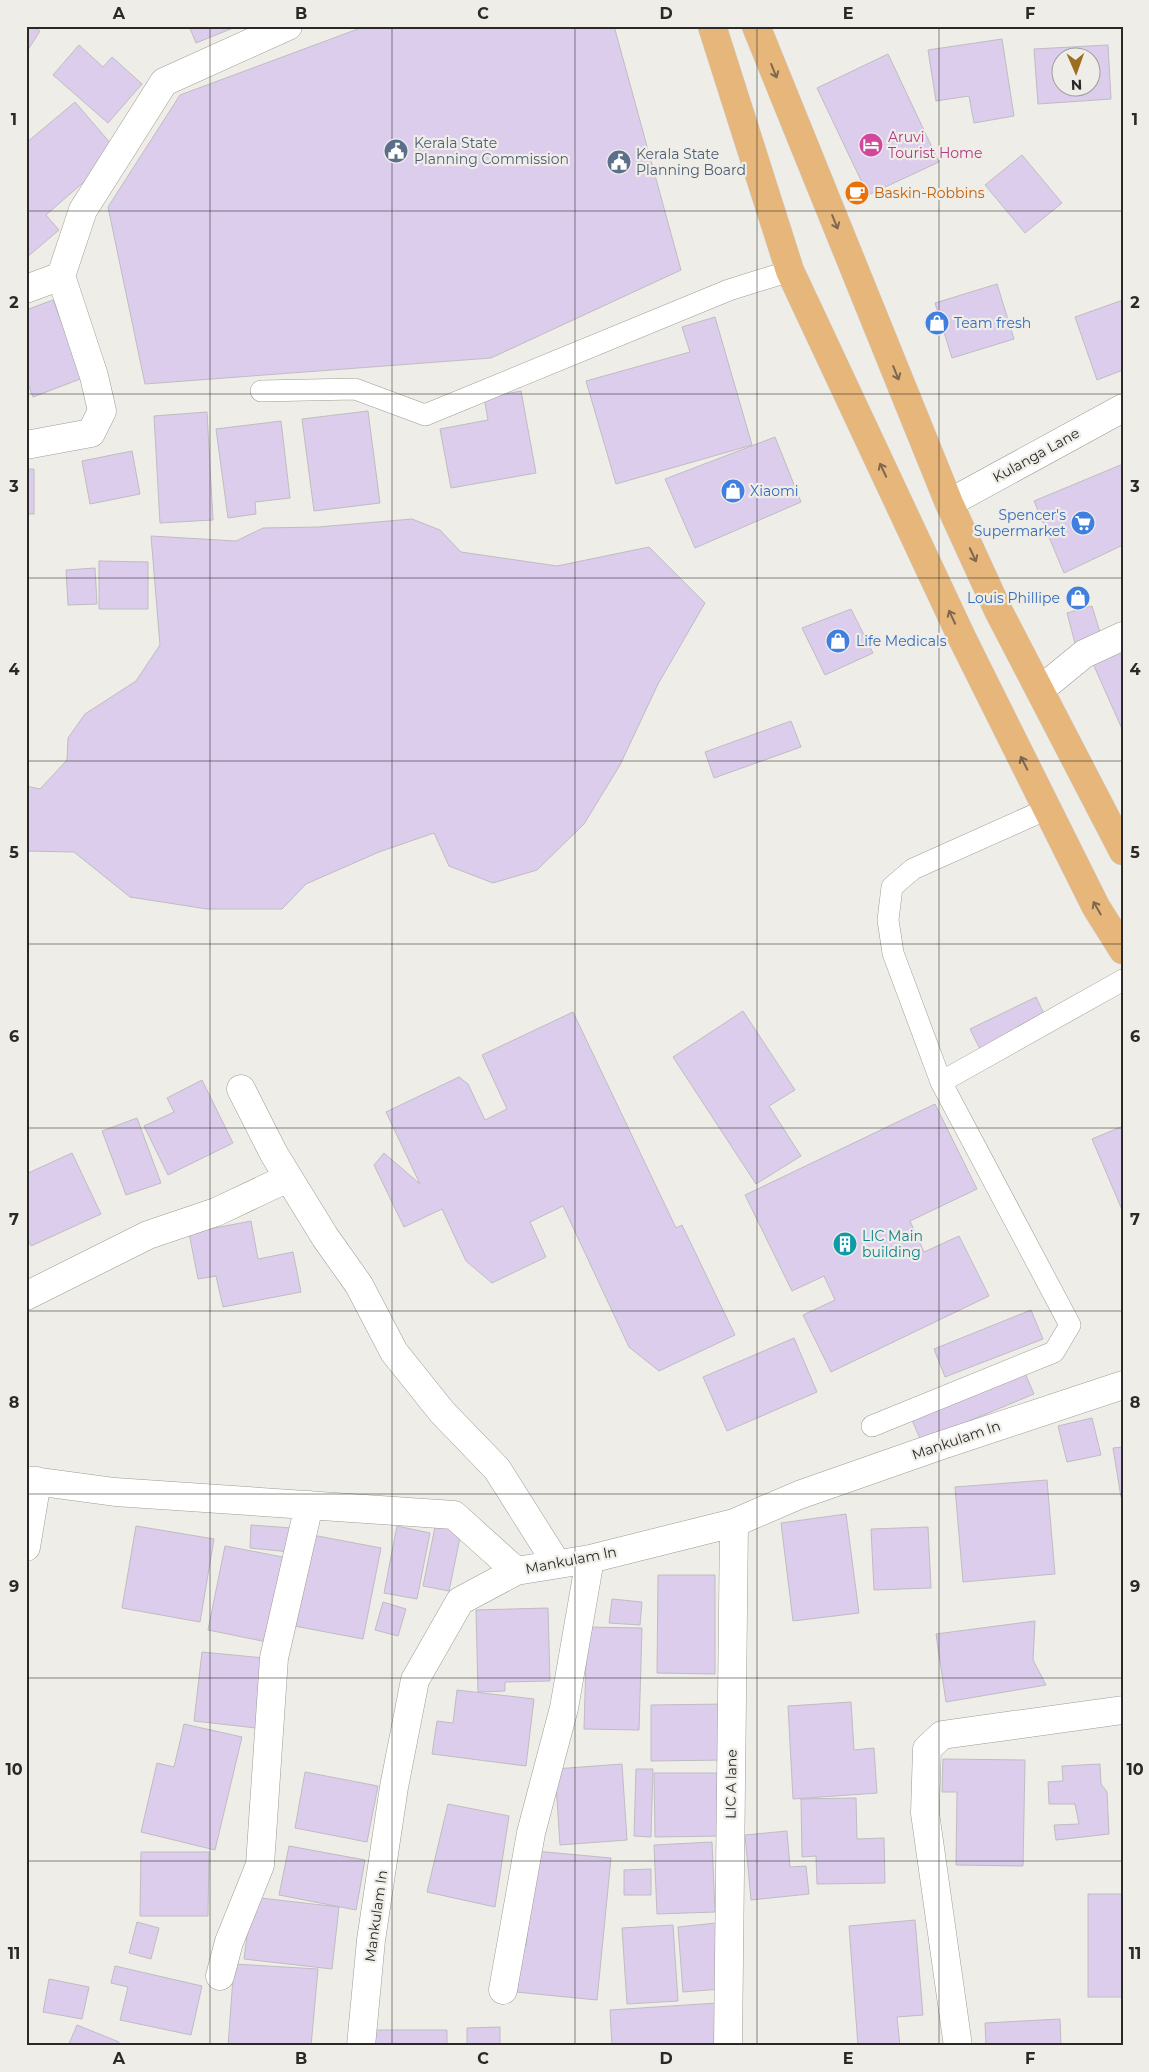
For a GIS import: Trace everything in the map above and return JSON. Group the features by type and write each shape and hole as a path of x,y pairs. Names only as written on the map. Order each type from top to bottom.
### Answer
{"main road":[{"path":"756,26 949,504 998,610 1123,850"},
{"path":"719,28 790,271 962,638 1096,907 1123,950"}],"street":[{"path":"26,445 90,433 102,411 94,376 61,276 83,210 164,82 288,26"},
{"path":"26,289 61,276"},
{"name":"Kulanga Lane","path":"949,504 1123,408"},
{"path":"1040,690 1084,654 1123,636"},
{"path":"241,1089 288,1178 359,1286 394,1352 442,1412 497,1469 557,1564"},
{"path":"26,1296 148,1235 216,1212 288,1178"},
{"name":"Mankulam ln","path":"361,2046 374,1921 394,1787 415,1680 460,1601 516,1571 590,1558 734,1523 799,1495 892,1462 1123,1386"},
{"path":"26,1547 32,1480 115,1492 454,1515 516,1571"},
{"path":"220,1976 229,1942 260,1865 274,1658 309,1506"},
{"name":"LIC A lane","path":"728,2046 734,1523"},
{"path":"503,1990 530,1833 564,1708 590,1558"},
{"path":"958,2046 925,1813 927,1749 942,1735 1123,1710"}],"lane":[{"path":"261,391 355,389 425,415 729,290 790,271"},
{"path":"872,1426 1054,1352 1070,1325 942,1082 893,953 888,920 892,887 913,869 1047,809"},
{"path":"942,1082 1123,980"}],"building":[{"path":"26,26 32,26 40,31 26,53"},
{"path":"189,26 238,26 196,43"},
{"name":"Kerala State Planning Commission","path":"366,26 614,26 681,270 491,358 145,384 108,207 180,95"},
{"path":"1002,39 1014,116 974,123 969,96 936,101 928,50"},
{"path":"79,45 103,67 112,57 142,84 108,123 53,75"},
{"path":"1108,45 1111,99 1038,104 1034,49 1052,48 1052,98 1102,98 1102,48 1052,48"},
{"path":"888,54 939,162 868,195 817,88"},
{"path":"75,102 118,152 46,215 59,230 26,258 26,143"},
{"path":"1022,155 1062,203 1025,233 985,185"},
{"path":"997,284 1014,339 952,358 935,303"},
{"path":"53,300 83,378 33,397 26,379 26,310"},
{"path":"1123,300 1123,370 1097,380 1075,317"},
{"path":"715,317 752,445 616,484 586,381 690,352 682,327"},
{"path":"521,391 536,473 451,488 440,429 488,420 484,398"},
{"path":"368,411 380,503 314,511 302,419"},
{"path":"207,412 213,520 160,523 154,416"},
{"path":"281,421 290,498 255,502 256,514 228,518 216,429"},
{"name":"Xiaomi","path":"775,437 801,502 695,548 665,479"},
{"path":"132,451 140,494 90,504 82,461"},
{"name":"Spencer's Supermarket","path":"1123,464 1123,545 1064,573 1034,501"},
{"path":"26,469 34,469 34,514 26,514"},
{"path":"412,519 440,530 461,552 557,566 649,547 705,603 658,684 620,765 584,824 537,870 493,883 449,866 434,833 379,852 306,884 282,909 207,909 130,897 74,852 26,851 26,786 40,789 67,760 68,738 85,714 136,681 160,645 151,536 236,541 263,528 318,527"},
{"path":"99,561 148,562 148,609 99,609"},
{"path":"95,568 97,604 68,605 66,570"},
{"path":"1092,606 1102,639 1076,647 1067,613"},
{"name":"Life Medicals","path":"851,609 873,653 825,675 802,628"},
{"path":"1123,643 1123,731 1090,657"},
{"path":"791,721 801,747 714,778 705,752"},
{"path":"1036,997 1046,1018 980,1049 970,1029"},
{"path":"743,1011 795,1090 769,1106 801,1156 756,1184 673,1057"},
{"path":"573,1012 676,1228 682,1225 735,1335 659,1371 629,1347 563,1206 530,1222 546,1257 492,1283 466,1261 442,1209 404,1227 374,1165 384,1153 420,1184 386,1112 459,1077 468,1084 485,1120 507,1109 482,1055"},
{"path":"202,1080 233,1143 168,1175 144,1126 174,1112 167,1098"},
{"name":"LIC Main building","path":"935,1104 977,1189 910,1221 924,1252 959,1236 989,1296 831,1372 803,1315 835,1300 824,1276 792,1291 745,1195"},
{"path":"137,1118 161,1183 126,1195 102,1131"},
{"path":"1123,1126 1123,1212 1092,1139"},
{"path":"72,1153 101,1214 31,1246 26,1236 26,1174"},
{"path":"251,1221 258,1259 293,1252 301,1292 223,1307 216,1276 198,1279 189,1233"},
{"path":"1031,1310 1043,1339 945,1377 934,1349"},
{"path":"794,1338 817,1392 727,1431 703,1377"},
{"path":"1022,1366 1034,1394 921,1441 909,1413"},
{"path":"1092,1418 1101,1455 1067,1462 1058,1426"},
{"path":"1123,1447 1123,1497 1121,1497 1113,1448"},
{"path":"1047,1480 1055,1574 963,1582 955,1487"},
{"path":"846,1514 859,1613 793,1621 781,1523"},
{"path":"436,1522 462,1528 449,1591 423,1586"},
{"path":"251,1525 292,1528 290,1552 250,1548"},
{"path":"136,1526 214,1539 200,1622 122,1608"},
{"path":"397,1526 430,1533 417,1599 384,1593"},
{"path":"928,1527 931,1588 874,1590 871,1529"},
{"path":"307,1534 381,1548 363,1639 289,1625"},
{"path":"225,1546 283,1557 267,1642 208,1630"},
{"path":"658,1575 715,1575 715,1674 657,1673"},
{"path":"612,1599 642,1602 640,1625 609,1623"},
{"path":"383,1602 406,1609 398,1636 375,1630"},
{"path":"548,1608 550,1681 505,1682 505,1691 478,1692 476,1610"},
{"path":"1035,1621 1033,1660 1046,1685 946,1702 936,1634"},
{"path":"587,1627 642,1628 639,1730 584,1729"},
{"path":"202,1652 264,1658 256,1728 194,1721"},
{"path":"457,1690 534,1699 526,1766 432,1754 437,1721 453,1723"},
{"path":"851,1702 854,1750 874,1748 877,1793 793,1799 788,1706"},
{"path":"726,1704 727,1760 651,1761 651,1705"},
{"path":"184,1724 242,1737 215,1850 141,1832 157,1763 174,1767"},
{"path":"943,1759 1025,1760 1023,1866 956,1865 957,1792 942,1792"},
{"path":"622,1764 627,1840 560,1845 555,1769"},
{"path":"1100,1764 1101,1784 1107,1792 1109,1834 1056,1840 1054,1825 1079,1824 1075,1804 1049,1804 1048,1782 1063,1781 1062,1766"},
{"path":"636,1769 653,1769 651,1837 634,1836"},
{"path":"305,1772 378,1786 367,1842 295,1828"},
{"path":"654,1773 725,1773 725,1836 655,1837"},
{"path":"856,1798 857,1839 884,1838 885,1883 817,1884 816,1856 802,1857 801,1799"},
{"path":"448,1804 509,1816 495,1907 427,1892"},
{"path":"787,1831 790,1867 806,1866 809,1894 751,1900 745,1835"},
{"path":"712,1842 715,1912 657,1914 654,1845"},
{"path":"289,1846 365,1860 356,1910 279,1895"},
{"path":"535,1851 611,1858 597,2000 516,1992 520,1946 526,1946"},
{"path":"141,1852 209,1852 208,1916 140,1916"},
{"path":"651,1869 651,1895 624,1895 624,1870"},
{"path":"1088,1894 1123,1894 1123,1997 1088,1997"},
{"path":"252,1897 339,1907 332,1969 244,1959"},
{"path":"915,1920 923,2015 897,2017 900,2046 858,2046 849,1926"},
{"path":"137,1922 159,1928 151,1959 129,1953"},
{"path":"716,1923 721,1989 683,1992 678,1927"},
{"path":"673,1925 678,2001 627,2004 622,1928"},
{"path":"234,1964 318,1969 311,2046 228,2046"},
{"path":"115,1966 202,1986 191,2035 120,2020 128,1987 111,1983"},
{"path":"49,1979 89,1987 82,2019 43,2012"},
{"path":"717,2003 720,2046 612,2046 610,2010"},
{"path":"1060,2019 1061,2046 986,2046 985,2023"},
{"path":"77,2025 119,2042 118,2046 68,2046"},
{"path":"500,2027 500,2046 467,2046 467,2028"},
{"path":"374,2030 447,2030 447,2046 375,2046"}],"place":[{"name":"Aruvi Tourist Home","path":"871,145"},
{"name":"Kerala State Planning Commission","path":"396,151"},
{"name":"Kerala State Planning Board","path":"619,162"},
{"name":"Baskin-Robbins","path":"857,193"},
{"name":"Team fresh","path":"937,323"},
{"name":"Xiaomi","path":"733,491"},
{"name":"Spencer's Supermarket","path":"1083,523"},
{"name":"Louis Phillipe","path":"1078,598"},
{"name":"Life Medicals","path":"838,641"},
{"name":"LIC Main building","path":"845,1244"}]}
